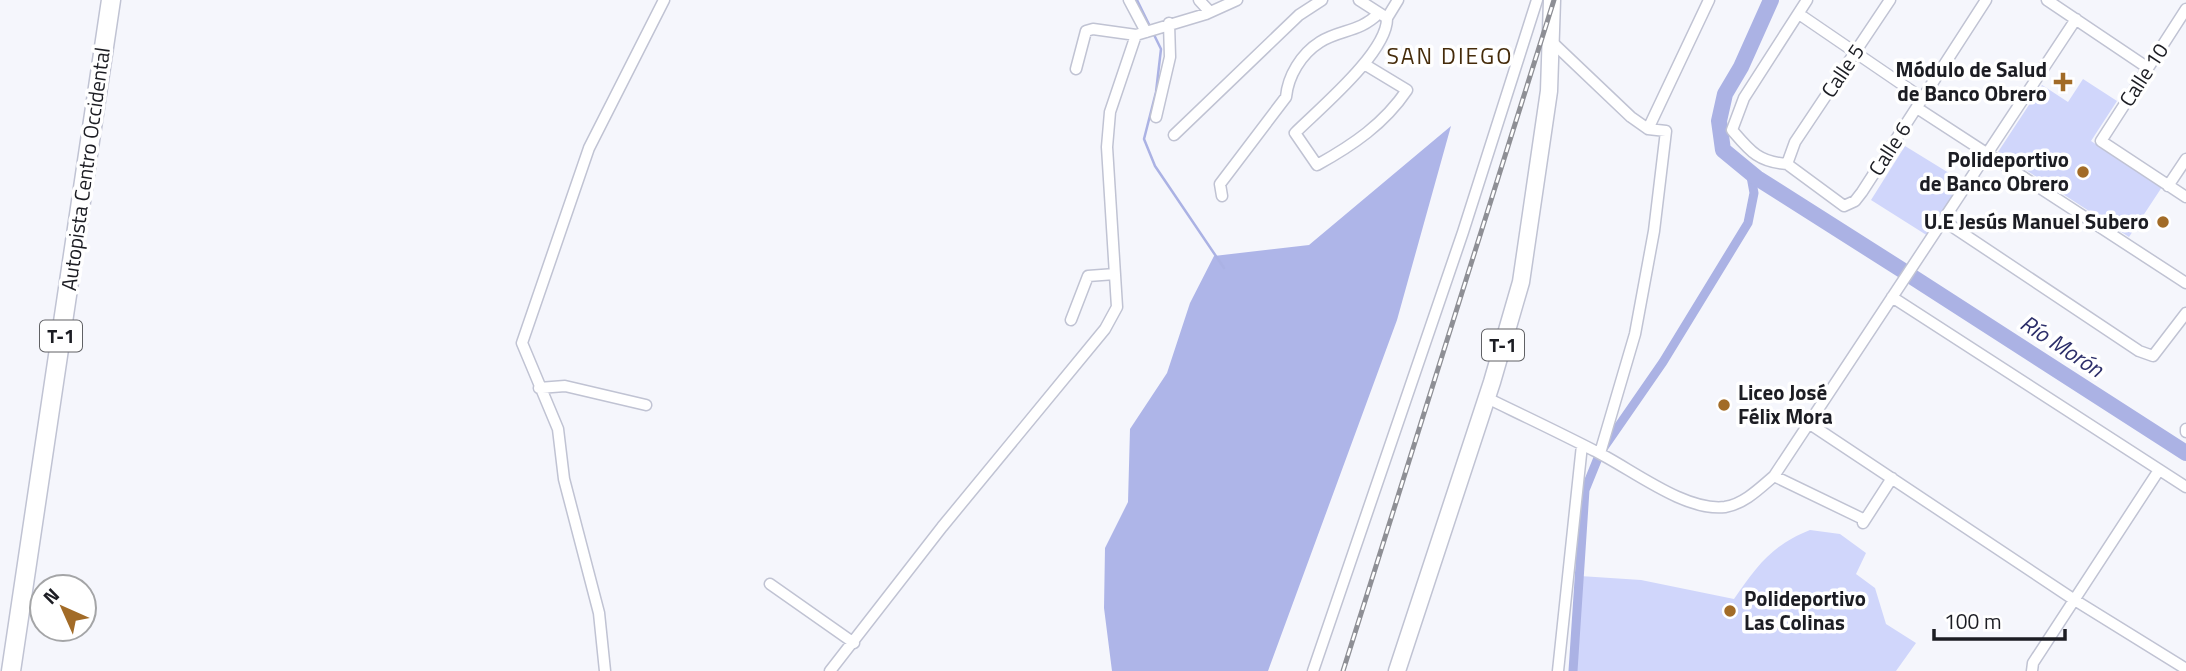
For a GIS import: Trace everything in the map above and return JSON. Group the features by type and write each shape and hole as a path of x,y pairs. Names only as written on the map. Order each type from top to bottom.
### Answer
{"highway":[{"name":"Autopista Centro Occidental","path":"11,671 111,0"},
{"name":"Autopista Centro Occidental","path":"23,671 123,0"}],"main road":[{"name":"T-1","path":"1397,671 1487,398 1521,282 1549,91 1552,3"}],"street":[{"path":"605,671 599,613 564,479 558,429 522,343 589,148 664,0"},
{"path":"830,671 942,527 1105,330 1117,307 1108,160 1110,112 1144,33 1129,0"},
{"path":"1199,0 1210,12"},
{"path":"1076,69 1086,31 1093,29 1144,33 1210,12 1237,0"},
{"path":"1174,135 1299,15 1322,0"},
{"path":"1359,0 1383,15 1388,29 1364,64 1295,133 1317,165 1358,142 1397,106 1407,90 1364,64"},
{"path":"1222,196 1220,184 1286,97 1288,80 1304,57 1321,41 1367,25 1383,15 1398,0"},
{"path":"1313,671 1463,232 1536,0"},
{"path":"1648,129 1709,0"},
{"path":"1787,164 1767,162 1748,149 1732,130 1744,98 1807,0"},
{"name":"Calle 5","path":"1787,164 1795,142 1890,0"},
{"name":"Calle 6","path":"1787,164 1844,206 1856,201 1986,0"},
{"path":"2047,0 2148,68"},
{"name":"Calle 10","path":"2168,186 2101,141 2186,9"},
{"path":"1798,14 1855,52 1988,152 2186,283"},
{"path":"1487,398 1600,453 1678,497 1705,506 1726,507 1744,500 1774,476 1810,424 2076,19"},
{"path":"1156,117 1170,57 1166,24"},
{"path":"1551,41 1632,117 1648,129 1665,131 1654,231 1635,334 1600,453"},
{"path":"2186,159 2168,186 2186,197"},
{"path":"1944,221 2139,351 2153,356 2186,313"},
{"path":"1071,320 1088,276 1115,274"},
{"path":"1892,297 2186,487"},
{"path":"539,388 565,386 646,405"},
{"path":"1810,424 2073,599 2186,669"},
{"path":"1558,671 1582,445"},
{"path":"2032,671 2033,663 2073,599 2159,470"},
{"path":"1774,476 1864,521 1892,478"},
{"path":"770,584 854,643"}],"shaded area":[{"name":"Polideportivo de Banco Obrero","path":"2083,79 2117,101 2091,141 2162,187 2129,237 1998,152 2042,85 2068,102"},
{"path":"1451,126 1397,320 1268,671 1112,671 1104,608 1105,548 1128,502 1130,429 1167,373 1190,303 1214,256 1309,245"},
{"path":"1905,146 1962,181 1928,236 1871,200"},
{"name":"Polideportivo Las Colinas","path":"1810,530 1840,534 1866,553 1856,574 1875,588 1886,624 1916,643 1896,671 1575,671 1580,576 1641,580 1734,599 1766,558 1785,542"}],"waterway":[{"path":"1137,0 1161,49 1156,92 1144,139 1155,166 1224,268"},
{"path":"1771,0 1741,67 1725,94 1719,121 1723,150 1757,178 1902,270"},
{"path":"1573,671 1585,490 1600,453 1663,362 1748,223 1754,193 1750,171"},
{"name":"Río Morón","path":"1914,278 2186,453"}],"railway":[{"path":"1343,671 1554,0"}],"place":[{"name":"Módulo de Salud de Banco Obrero","path":"2063,82"},
{"name":"Polideportivo de Banco Obrero","path":"2083,172"},
{"name":"U.E Jesús Manuel Subero","path":"2163,222"},
{"name":"Liceo José Félix Mora","path":"1724,405"},
{"name":"Polideportivo Las Colinas","path":"1730,611"}],"district":[{"name":"SAN DIEGO","path":"1450,56"}]}
